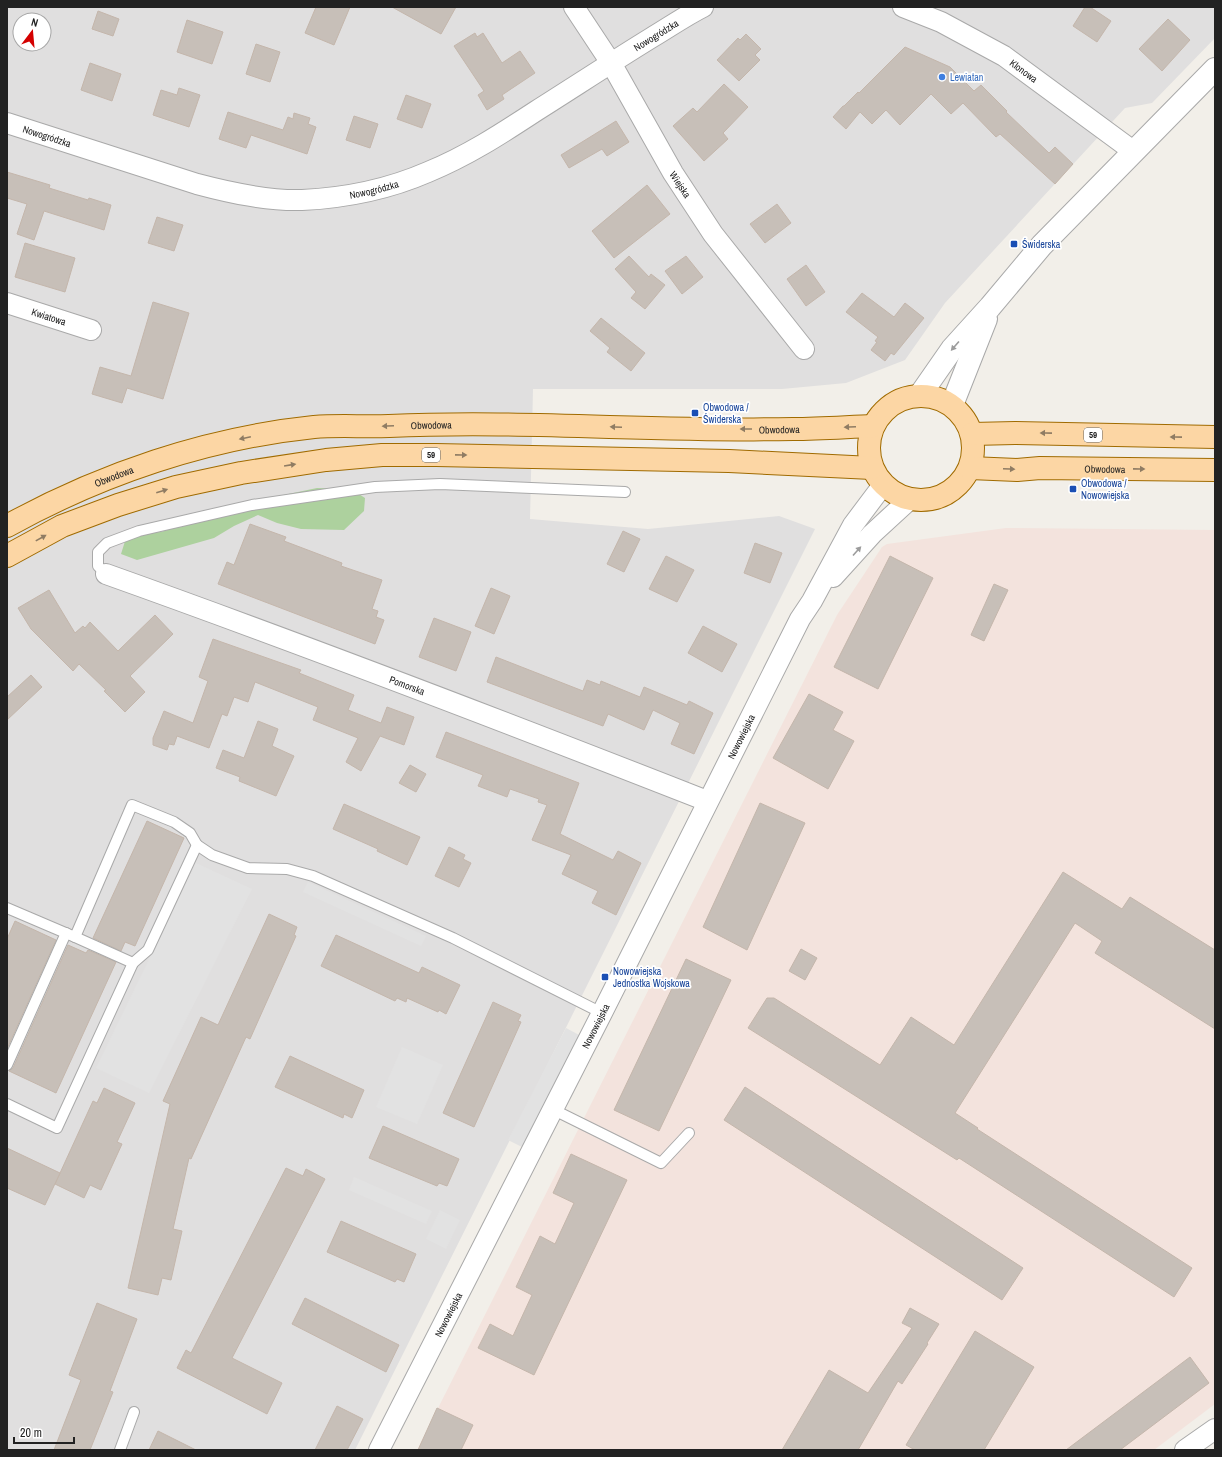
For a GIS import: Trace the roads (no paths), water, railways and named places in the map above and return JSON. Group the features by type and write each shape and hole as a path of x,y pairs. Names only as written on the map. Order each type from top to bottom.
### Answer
{"main road":[{"path":"920,395 937,398 952,405 964,418 972,434 974,451 970,468 960,484 945,495 928,501 909,500 895,494 877,477 868,447 873,426 881,413 892,404 905,398 920,395"},
{"name":"Obwodowa","path":"7,526 74,492 134,468 191,451 248,437 315,427 510,424 646,428 792,429 873,426"},
{"name":"59","path":"972,434 1016,432 1215,437"},
{"name":"59","path":"7,556 62,526 118,505 176,487 241,473 326,460 382,455 444,455 729,461 877,477"},
{"name":"Obwodowa","path":"970,468 1017,470 1040,468 1215,470"}],"street":[{"name":"Wiejska","path":"574,7 611,63 673,173 713,234 804,349"},
{"name":"Nowogródzka","path":"7,123 197,184 222,190 273,198 300,200 332,198 408,180 428,173 483,146 611,63 703,7"},
{"name":"Klonowa","path":"903,7 941,22 1004,56 1134,151"},
{"path":"920,395 952,349 990,307 1042,245 1215,69"},
{"name":"Kwiatowa","path":"7,303 91,330"},
{"path":"952,405 990,307"},
{"name":"Nowowiejska","path":"812,601 877,477"},
{"name":"Nowowiejska","path":"379,1450 602,1013 800,618 812,601 872,534 909,500"},
{"name":"Pomorska","path":"106,574 238,621 557,742 707,801"},
{"path":"1185,1450 1215,1429"}],"lane":[{"path":"106,574 98,566 98,552 107,543 139,531 252,505 375,487 440,484 625,492"},
{"path":"7,1065 71,935 132,805 174,822 190,833 196,845 212,855 248,868 288,869 313,876 453,938 602,1013"},
{"path":"7,1104 57,1128 134,963 148,950 196,845"},
{"path":"7,908 134,963"},
{"path":"552,1110 661,1163 689,1133"},
{"path":"120,1450 134,1412"}],"place":[{"name":"Lewiatan","path":"942,77"},
{"name":"Świderska","path":"1014,244"},
{"name":"Obwodowa / Świderska","path":"695,413"},
{"name":"Obwodowa / Nowowiejska","path":"1073,489"},
{"name":"Nowowiejska Jednostka Wojskowa","path":"605,977"}]}
